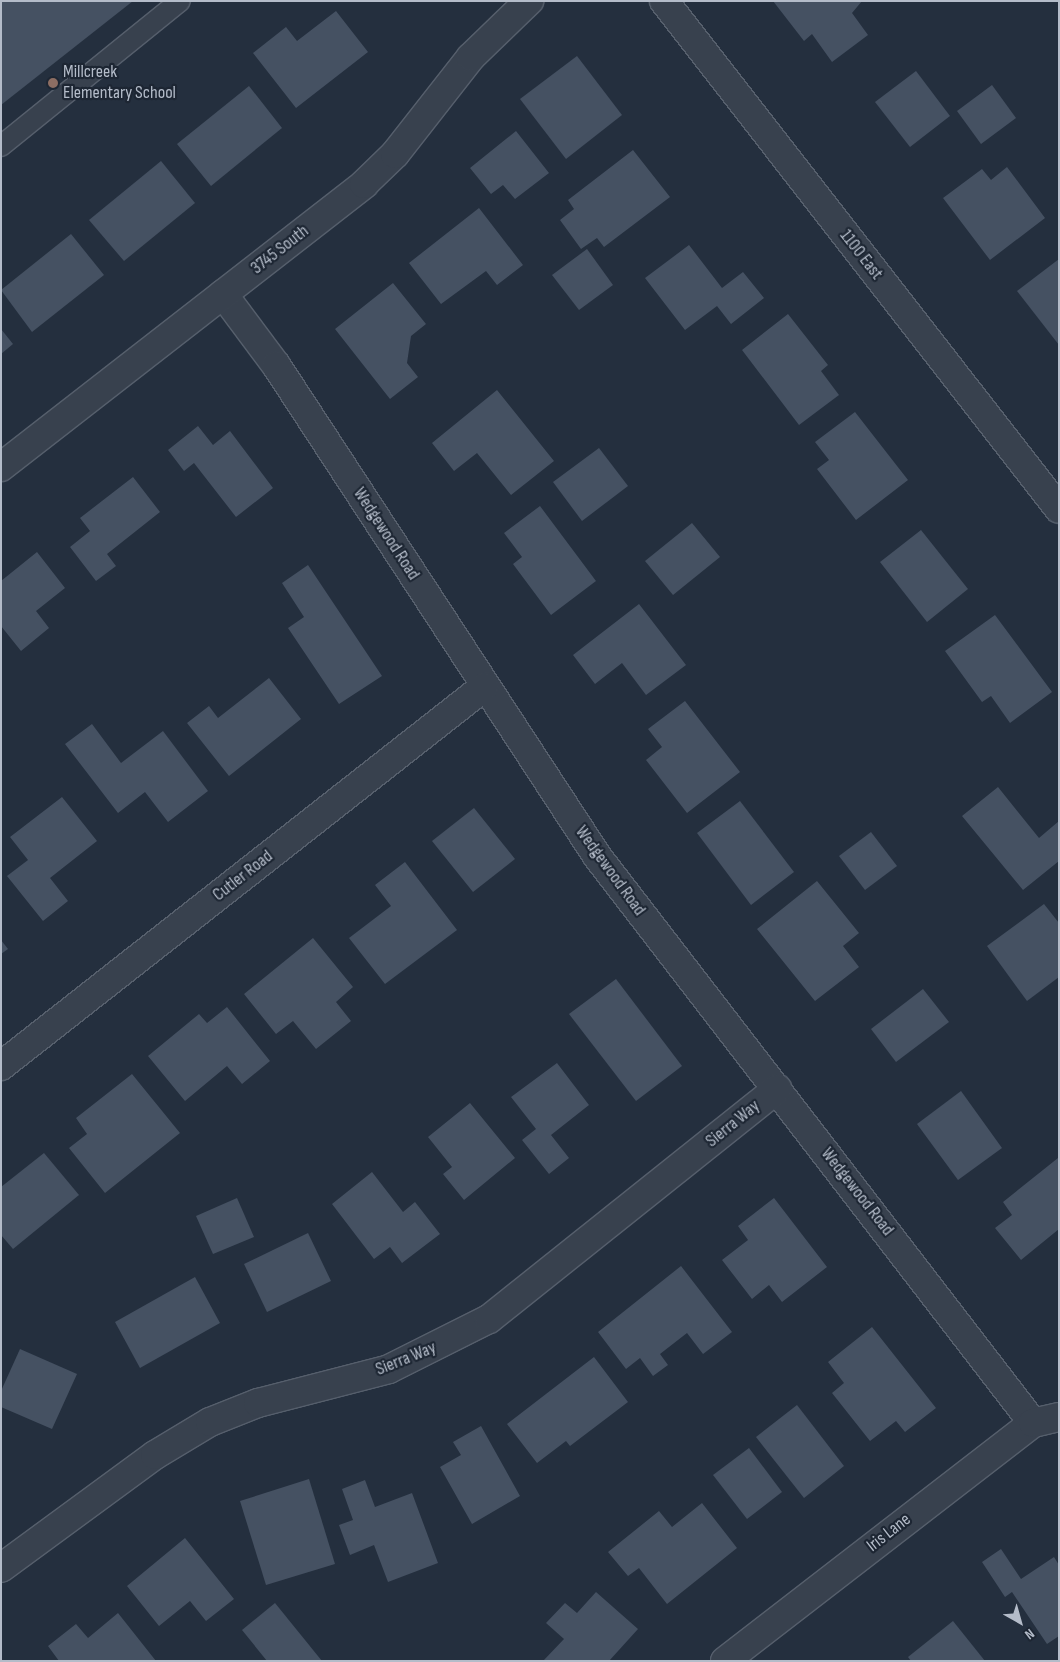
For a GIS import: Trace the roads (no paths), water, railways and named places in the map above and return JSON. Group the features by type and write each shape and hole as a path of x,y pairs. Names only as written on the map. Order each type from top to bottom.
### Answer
{"street":[{"name":"3745 South","path":"1,467 364,184 395,154 471,57 529,1"},
{"name":"1100 East","path":"664,1 1059,509"},
{"name":"Wedgewood Road","path":"223,294 276,365 484,687 597,856 777,1089 1046,1420"},
{"name":"Cutler Road","path":"1,1066 484,687"},
{"name":"Sierra Way","path":"1,1568 155,1455 210,1422 258,1403 389,1368 489,1319 777,1089"},
{"name":"Iris Lane","path":"725,1661 1046,1420"}],"lane":[{"path":"1,146 180,1"}],"place":[{"name":"Millcreek Elementary School","path":"53,83"}]}
